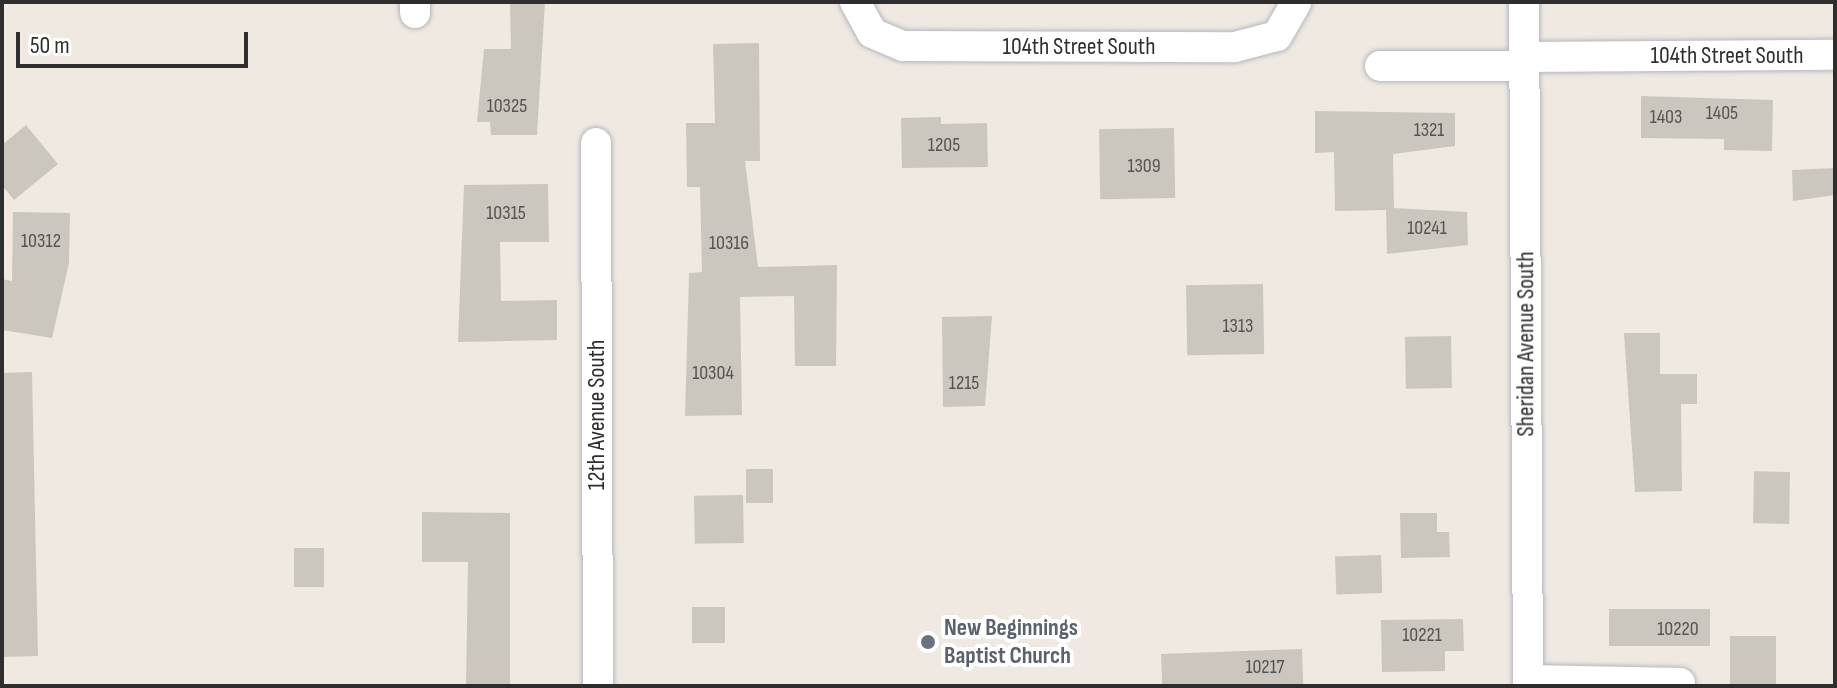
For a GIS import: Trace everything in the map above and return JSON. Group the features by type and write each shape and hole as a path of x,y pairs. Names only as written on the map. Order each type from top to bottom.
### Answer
{"street":[{"name":"104th Street South","path":"855,2 872,33 919,46 1235,47 1262,44 1284,30 1297,2"},
{"name":"Sheridan Avenue South","path":"1524,2 1528,683"},
{"name":"104th Street South","path":"1380,66 1835,55"},
{"name":"12th Avenue South","path":"596,143 598,686"},
{"path":"1528,683 1680,683"}],"building":[{"path":"510,2 545,2 537,135 491,135 490,122 477,122 484,49 511,49"},
{"path":"759,43 760,161 745,161 758,267 837,265 836,366 795,366 794,296 740,297 742,415 685,416 689,273 702,272 700,187 687,187 686,123 715,123 713,44"},
{"path":"1641,96 1773,100 1772,151 1724,150 1724,139 1641,138"},
{"path":"1315,111 1455,113 1455,146 1393,154 1394,208 1467,212 1468,245 1387,254 1386,210 1335,211 1334,152 1315,153"},
{"path":"941,117 941,124 987,123 988,167 902,168 901,118"},
{"path":"26,125 58,164 14,200 2,185 2,145"},
{"path":"1174,128 1175,198 1100,199 1099,129"},
{"path":"1835,168 1835,195 1793,201 1792,170"},
{"path":"548,184 549,242 500,242 501,301 557,300 557,340 458,342 464,185"},
{"path":"13,212 70,213 69,263 52,338 2,330 2,279 12,281"},
{"path":"1263,284 1264,354 1187,355 1186,285"},
{"path":"992,316 985,406 943,407 942,317"},
{"path":"1624,333 1660,333 1660,374 1697,374 1697,404 1681,404 1682,491 1635,492"},
{"path":"1451,336 1452,388 1406,389 1405,337"},
{"path":"32,372 38,656 2,657 2,373"},
{"path":"746,469 773,469 773,503 746,503"},
{"path":"1754,471 1790,472 1789,524 1753,523"},
{"path":"743,495 744,543 695,544 694,496"},
{"path":"422,512 510,513 510,686 466,686 468,562 422,562"},
{"path":"1400,513 1437,513 1437,532 1449,532 1450,557 1401,558"},
{"path":"294,548 324,548 324,587 294,587"},
{"path":"1381,555 1382,593 1336,595 1335,557"},
{"path":"692,607 725,607 725,643 692,643"},
{"path":"1609,609 1710,609 1710,646 1609,646"},
{"path":"1463,619 1464,651 1445,651 1445,671 1382,672 1381,620"},
{"path":"1730,636 1776,636 1776,686 1730,686"},
{"path":"1302,649 1303,686 1162,686 1161,654"}],"place":[{"name":"New Beginnings Baptist Church","path":"928,642"}]}
